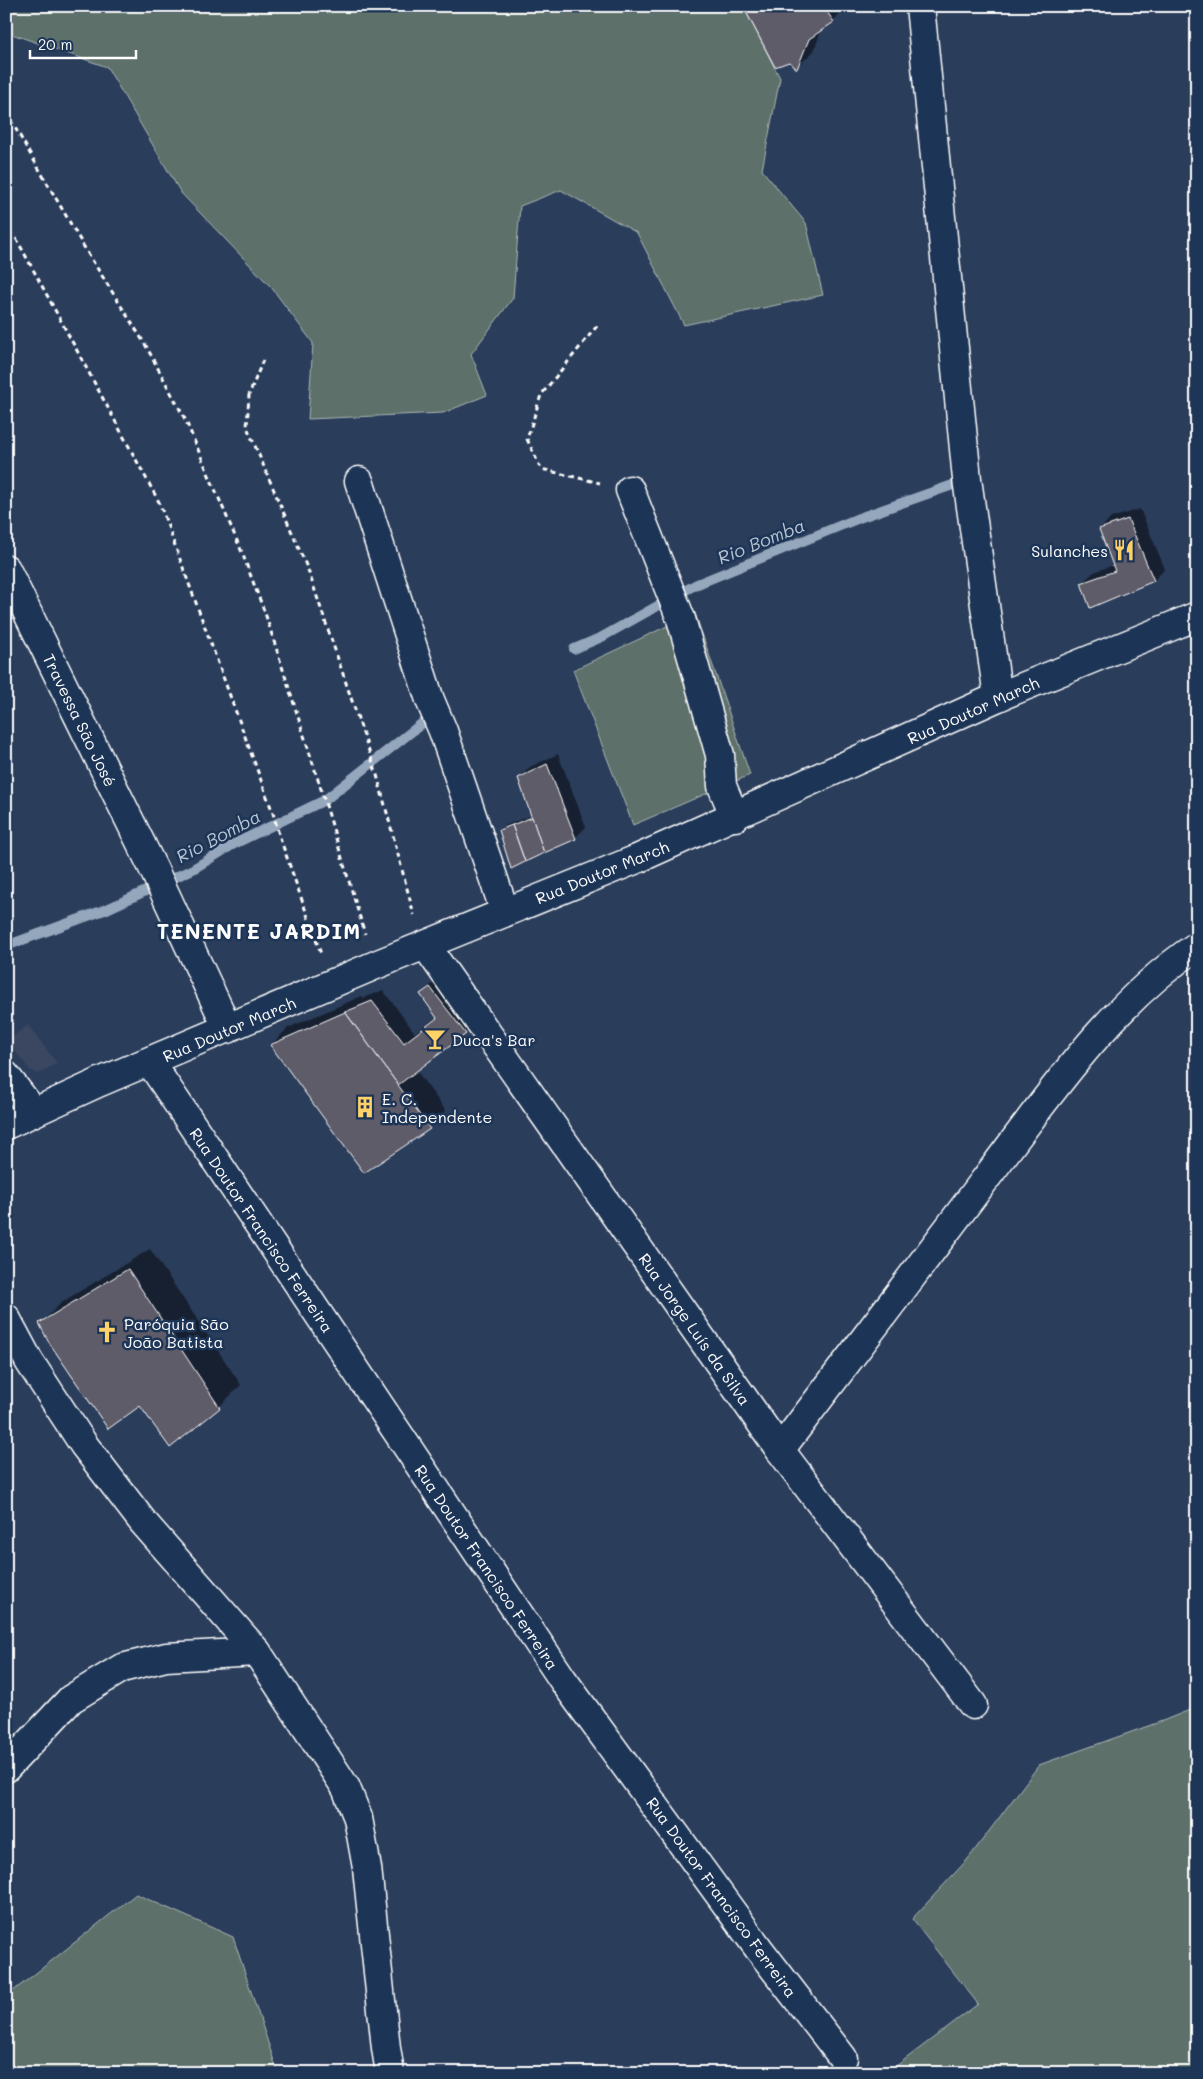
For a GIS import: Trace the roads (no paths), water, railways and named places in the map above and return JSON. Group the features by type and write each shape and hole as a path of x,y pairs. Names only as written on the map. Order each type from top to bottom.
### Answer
{"street":[{"path":"920,6 968,480 998,697"},
{"path":"359,481 430,700 443,731 505,912"},
{"path":"630,490 681,619 720,756 722,786 735,817"},
{"name":"Travessa São José","path":"6,569 154,870 165,898 228,1029"},
{"name":"Rua Doutor March","path":"6,1125 378,964 426,946 735,817 998,697 1197,616"},
{"name":"Rua Jorge Luís da Silva","path":"426,946 780,1450 973,1705"},
{"path":"780,1450 1056,1087 1112,1019 1170,964 1197,946"},
{"name":"Rua Doutor Francisco Ferreira","path":"150,1062 563,1680 759,1949 843,2058"},
{"path":"6,1076 34,1112"},
{"path":"6,1318 29,1361 84,1445 143,1522 257,1652 346,1788 358,1818 367,1868 390,2073"},
{"path":"6,1768 71,1698 122,1668 166,1658 257,1652"}],"waterway":[{"name":"Rio Bomba","path":"574,649 602,637 695,585 859,518 967,480"},
{"name":"Rio Bomba","path":"6,946 107,909 193,869 234,844 325,800 425,721"}],"place":[{"name":"Sulanches","path":"1124,550"},
{"name":"Duca's Bar","path":"435,1039"},
{"name":"E. C. Independente","path":"365,1107"},
{"name":"Paróquia São João Batista","path":"107,1332"}],"district":[{"name":"TENENTE JARDIM","path":"259,930"}]}
